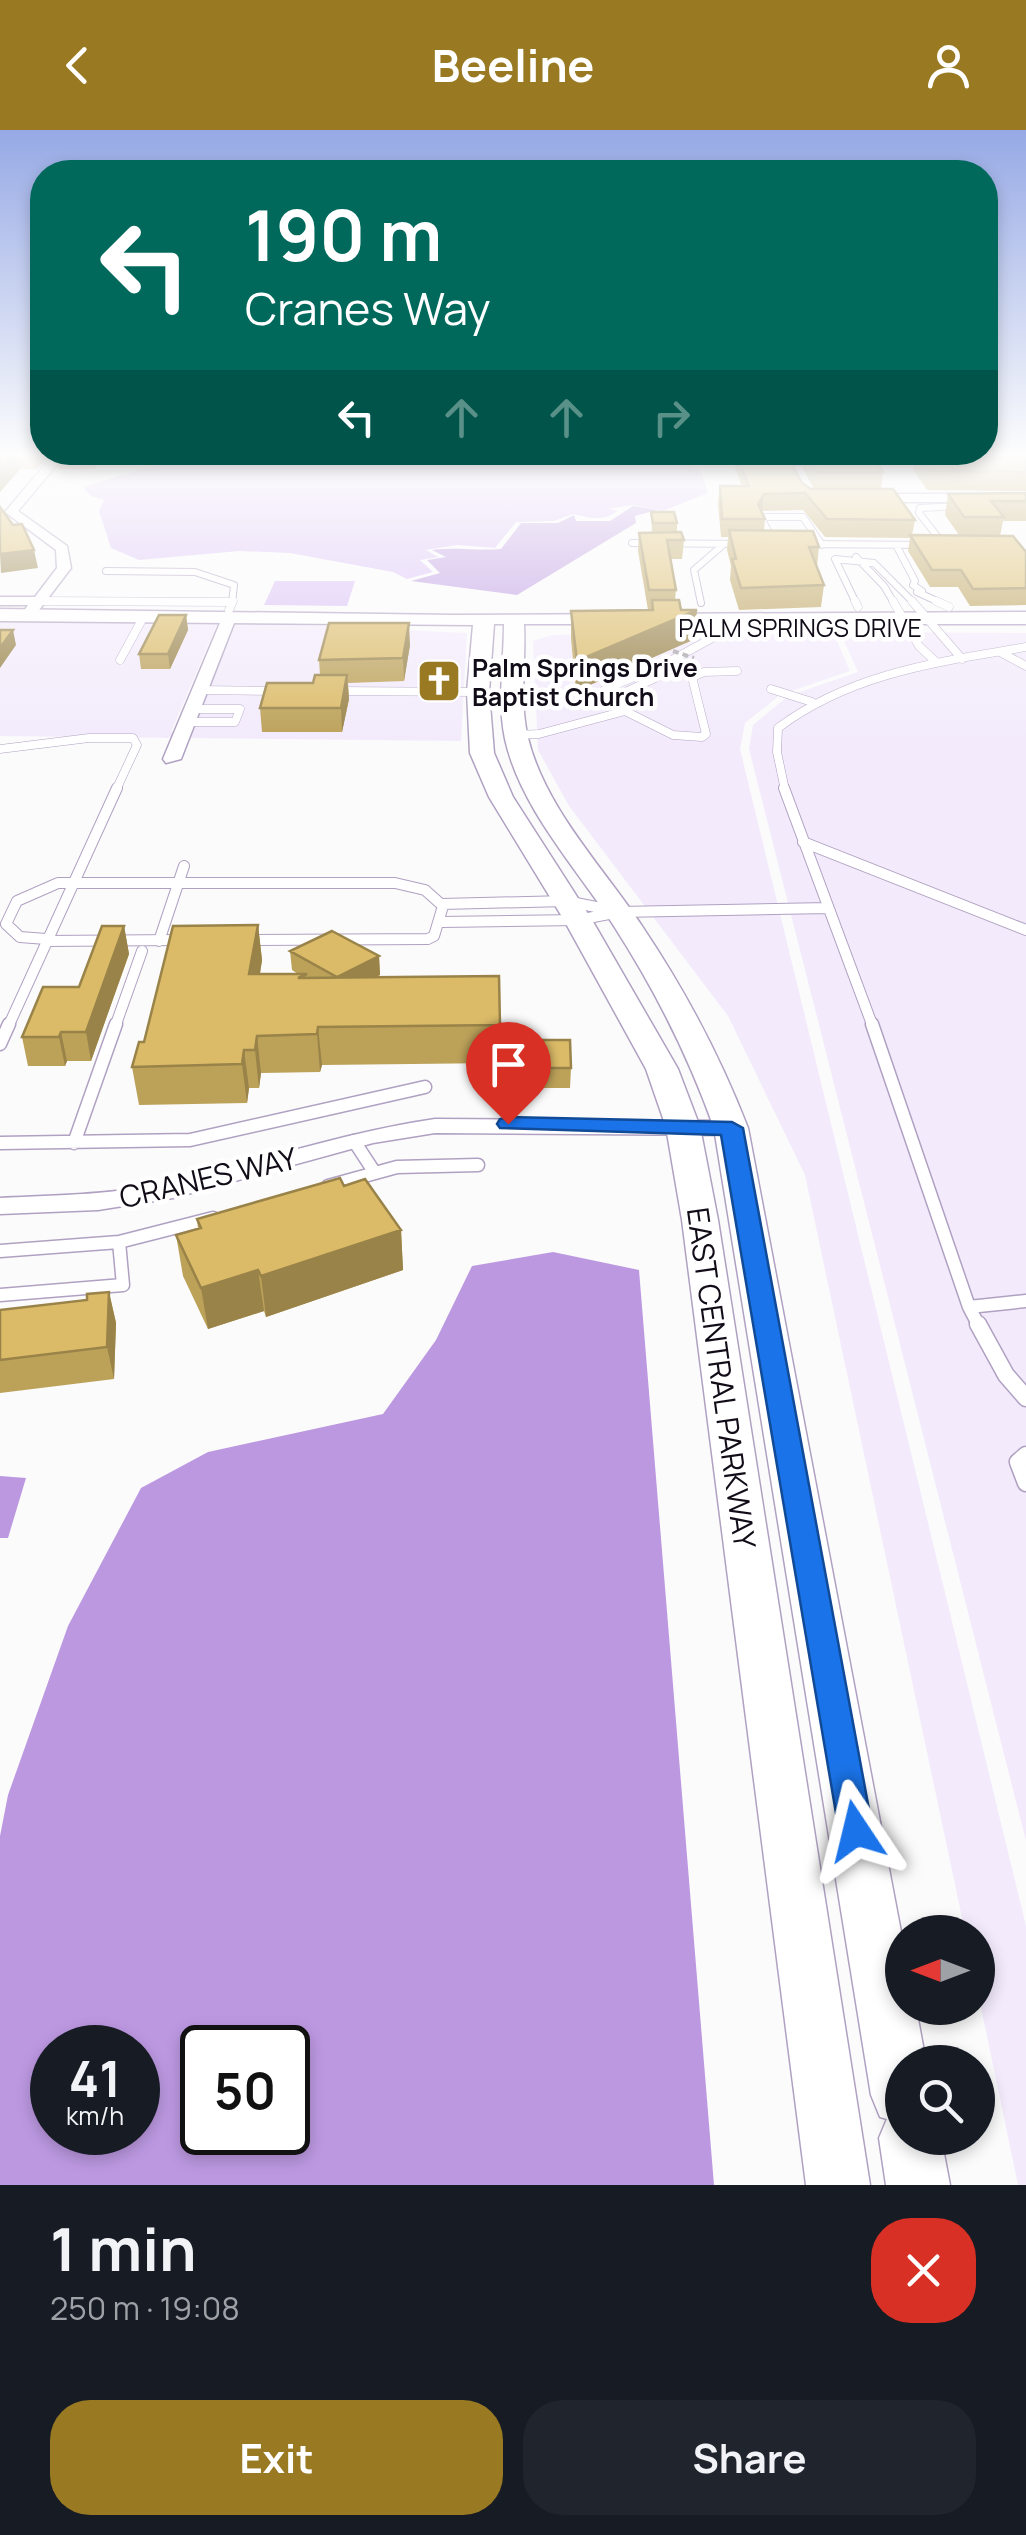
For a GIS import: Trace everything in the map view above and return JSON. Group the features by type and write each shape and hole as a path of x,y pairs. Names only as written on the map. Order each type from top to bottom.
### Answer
{"main road":[{"name":"PALM SPRINGS DRIVE","path":"0,614 33,608 144,616 229,610 483,622 1026,627"},
{"name":"PALM SPRINGS DRIVE","path":"514,622 714,627 1026,618"},
{"name":"EAST CENTRAL PARKWAY","path":"483,622 478,692 482,753 501,797 588,911"},
{"name":"EAST CENTRAL PARKWAY","path":"514,622 516,734 588,911 662,1069 707,1128 892,2045"},
{"name":"EAST CENTRAL PARKWAY","path":"707,1128 703,1239 838,2185"},
{"path":"913,2155 918,2185"}],"street":[{"path":"0,601 33,608 64,568 62,551"},
{"path":"172,758 229,610"},
{"name":"CRANES WAY","path":"0,1206 98,1202 173,1190 354,1141 435,1126 707,1128"}],"lane":[{"path":"700,604 694,570 716,551"},
{"path":"852,551 915,623 962,658"},
{"path":"899,551 915,581 913,586 949,607"},
{"path":"858,607 834,559 872,562 906,594 919,646 936,662"},
{"path":"33,608 229,610 235,595 234,585 213,575 106,572"},
{"path":"891,596 922,591"},
{"path":"120,660 144,616"},
{"path":"714,627 716,636 621,690 610,702 673,736 702,737 706,734 692,677 704,672 738,671"},
{"path":"1026,647 936,662 812,702 778,728 777,752 784,788 970,1307 1006,1375 1026,1398"},
{"path":"1000,652 1026,666"},
{"path":"771,689 812,702"},
{"path":"198,690 286,691"},
{"path":"325,691 478,692"},
{"path":"240,709 235,722 188,716 240,709"},
{"path":"516,734 539,734 625,711"},
{"path":"0,749 113,737 133,738 137,745 0,1044"},
{"path":"803,842 1026,930"},
{"path":"159,940 184,866"},
{"path":"196,940 45,940 14,933 6,924 6,916 26,894 58,884 415,885 434,892 442,904 441,922 428,939 232,940"},
{"path":"442,904 588,911 828,908"},
{"path":"441,922 588,911"},
{"path":"74,1143 142,951"},
{"path":"0,1143 190,1140 425,1086"},
{"path":"354,1141 374,1173"},
{"name":"CRANES WAY","path":"317,1189 397,1167 478,1165"},
{"name":"CRANES WAY","path":"0,1251 120,1242 222,1216"},
{"name":"CRANES WAY","path":"0,1295 123,1286 120,1242"},
{"path":"970,1307 1026,1302"},
{"path":"1026,1456 1018,1462 1026,1483"}],"path":[{"path":"669,662 694,658"}],"shaded area":[{"path":"118,551 428,551 438,557 420,560 433,572 407,579 393,572 290,553 239,551 139,560"},
{"path":"434,551 590,551 517,595 411,581 440,573 427,560 446,557"},
{"path":"275,581 355,581 347,606 264,605"},
{"path":"0,620 218,622 171,732 191,732 236,622 467,633 461,741 0,736"},
{"path":"833,632 850,671 780,695 745,723 740,749 1026,1926 1026,2185 1018,2185 995,2075 995,2045 989,2045 985,2025 995,2025 995,1915 961,1915 805,1175 728,1016 569,806 538,750 533,641 553,635"},
{"path":"840,632 1026,633 1026,1841 749,749 753,725 788,696 858,672"},
{"path":"553,1252 639,1270 714,2185 0,2185 0,1836 8,1795 68,1626 141,1488 208,1452 383,1414 436,1340 472,1266"},
{"path":"0,1476 26,1478 8,1538 0,1538"}],"building":[{"path":"642,551 669,551 676,590 649,590"},
{"path":"734,551 811,551 824,585 741,588 732,559 736,559"},
{"path":"920,551 1025,551 1026,588 973,589 961,570 932,570"},
{"path":"652,600 679,600 681,610 697,610 577,661 571,611 653,610"},
{"path":"159,615 186,615 168,654 139,654"},
{"path":"329,623 409,623 403,658 319,660"},
{"path":"0,630 13,630 0,648"},
{"path":"315,675 347,675 341,708 260,708 267,683 313,683"},
{"path":"258,925 249,974 307,974 298,978 499,976 500,1025 318,1027 317,1034 257,1036 255,1050 244,1050 242,1064 132,1067 139,1042 144,1042 173,926"},
{"path":"102,926 124,926 86,1032 22,1037 43,987 79,987"},
{"path":"332,931 379,956 337,977 290,951"},
{"path":"543,1040 570,1040 571,1068 543,1068"},
{"path":"340,1178 344,1186 365,1179 401,1230 261,1276 258,1270 201,1288 176,1235 201,1228 197,1219"},
{"path":"109,1292 107,1347 0,1360 0,1310 87,1300 87,1294"}],"place":[{"name":"Palm Springs Drive Baptist Church","path":"439,681"}],"route":[{"path":"508,1124 732,1128 856,1831"}]}
